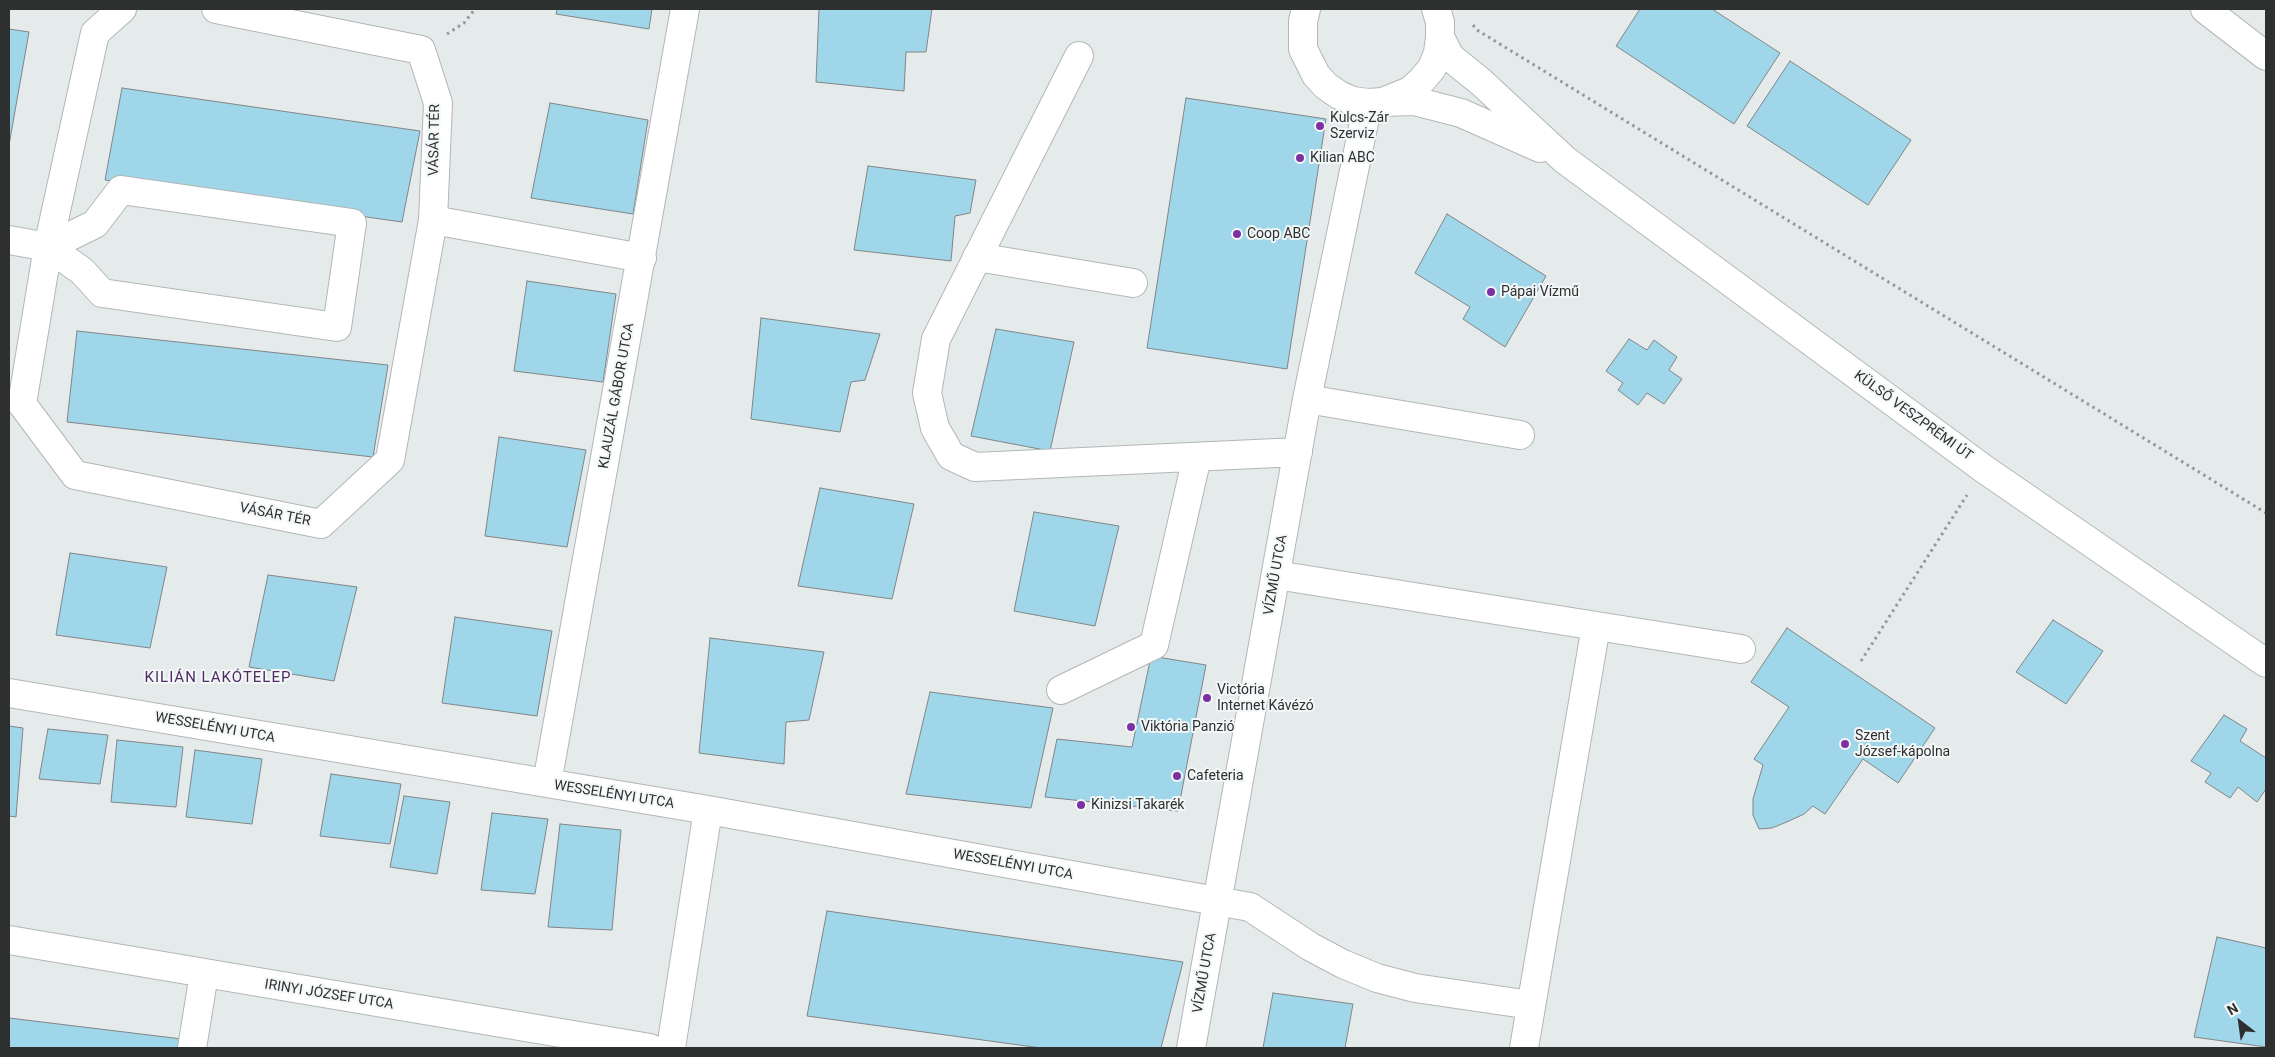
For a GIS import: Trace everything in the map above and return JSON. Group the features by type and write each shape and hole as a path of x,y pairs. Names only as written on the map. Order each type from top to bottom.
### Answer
{"street":[{"name":"VÁSÁR TÉR","path":"122,9 95,33 48,247 22,404 75,475 321,524 390,460 433,220 438,103 422,50"},
{"path":"216,9 422,50"},
{"name":"KLAUZÁL GÁBOR UTCA","path":"547,784 685,9"},
{"path":"1284,9 1304,21"},
{"path":"1375,102 1410,91 1432,68 1438,53 1440,37 1440,22 1436,9"},
{"path":"2205,9 2266,56"},
{"name":"KÜLSŐ VESZPRÉMI ÚT","path":"1304,21 1303,49 1308,63 1326,86 1353,101 1414,102 1461,113 1565,160"},
{"name":"KÜLSŐ VESZPRÉMI ÚT","path":"1440,37 1450,57 1565,160 1984,469 2266,663"},
{"path":"1079,56 936,339 927,394 935,428 951,456 975,467 1298,452"},
{"name":"VÍZMŰ UTCA","path":"1191,1048 1307,398 1375,102"},
{"path":"9,240 48,247 82,271 102,293 337,327 352,223 121,190 95,224 48,247"},
{"path":"433,220 642,258"},
{"path":"977,257 1133,284"},
{"path":"1307,398 1520,435"},
{"path":"1061,690 1154,645 1197,457"},
{"path":"1276,575 1741,649"},
{"path":"1524,1048 1596,626"},
{"name":"WESSELÉNYI UTCA","path":"9,693 708,810 1250,907 1311,947 1343,964 1377,978 1415,988 1531,1005"},
{"path":"671,1048 708,810"},
{"name":"IRINYI JÓZSEF UTCA","path":"9,940 650,1048"},
{"path":"192,1048 204,974"}],"path":[{"path":"422,50 464,23 476,9"},
{"path":"1469,19 1477,30 2266,513"},
{"path":"1861,661 1984,469"}],"building":[{"path":"557,9 652,9 649,29 556,14"},
{"path":"819,9 932,9 926,52 906,52 904,91 816,82"},
{"path":"1640,9 1712,9 1780,53 1734,124 1616,46"},
{"path":"9,29 29,32 9,145"},
{"path":"1790,61 1911,140 1868,205 1747,126"},
{"path":"122,88 420,131 402,222 105,180"},
{"name":"Coop ABC","path":"1186,98 1326,119 1287,369 1147,348"},
{"path":"550,103 648,120 633,214 531,198"},
{"path":"868,166 976,180 970,213 955,216 951,261 854,250"},
{"name":"Pápai Vízmű","path":"1447,214 1546,276 1505,347 1463,319 1470,307 1415,273"},
{"path":"527,281 616,294 603,382 514,371"},
{"path":"761,318 880,334 865,380 851,382 840,432 751,419"},
{"path":"996,329 1074,342 1050,451 971,436"},
{"path":"77,331 388,365 373,457 67,422"},
{"path":"1629,339 1647,350 1654,340 1677,357 1669,370 1682,379 1664,404 1647,393 1638,405 1618,390 1623,383 1606,371"},
{"path":"499,437 586,450 567,547 485,536"},
{"path":"820,488 914,504 892,599 798,586"},
{"path":"1034,512 1119,526 1095,626 1014,611"},
{"path":"70,553 167,567 150,648 56,635"},
{"path":"268,575 357,587 334,681 249,667"},
{"path":"455,617 552,631 537,716 442,703"},
{"path":"2053,620 2103,651 2066,704 2016,672"},
{"name":"Szent József-kápolna","path":"1787,628 1935,728 1898,783 1863,759 1825,814 1813,806 1804,814 1789,821 1772,828 1759,829 1753,815 1753,799 1763,765 1754,759 1789,707 1751,682"},
{"path":"710,638 824,652 809,720 786,722 784,764 699,753"},
{"path":"1151,656 1206,665 1178,811 1045,797 1057,739 1132,747"},
{"path":"930,692 1053,708 1031,808 906,794"},
{"path":"2224,715 2247,729 2240,741 2266,758 2266,789 2257,802 2238,787 2230,798 2205,782 2211,773 2191,761"},
{"path":"9,726 23,728 16,817 9,816"},
{"path":"48,729 108,735 100,784 39,779"},
{"path":"117,740 183,747 176,807 111,802"},
{"path":"195,750 262,759 252,824 186,817"},
{"path":"331,774 401,784 390,844 320,836"},
{"path":"404,796 450,802 437,874 390,867"},
{"path":"492,813 548,819 535,894 481,890"},
{"path":"560,824 621,830 612,930 548,927"},
{"path":"827,911 1183,962 1161,1048 1041,1048 807,1016"},
{"path":"2217,937 2266,948 2266,1047 2194,1037"},
{"path":"1273,993 1353,1004 1345,1048 1263,1048"},
{"path":"9,1018 182,1039 180,1048 9,1048"}],"place":[{"name":"Kulcs-Zár Szerviz","path":"1320,126"},
{"name":"Kilian ABC","path":"1300,158"},
{"name":"Coop ABC","path":"1237,234"},
{"name":"Pápai Vízmű","path":"1491,292"},
{"name":"Victória Internet Kávézó","path":"1207,698"},
{"name":"Viktória Panzió","path":"1131,727"},
{"name":"Szent József-kápolna","path":"1845,744"},
{"name":"Cafeteria","path":"1177,776"},
{"name":"Kinizsi Takarék","path":"1081,805"}],"district":[{"name":"KILIÁN LAKÓTELEP","path":"218,678"}]}
